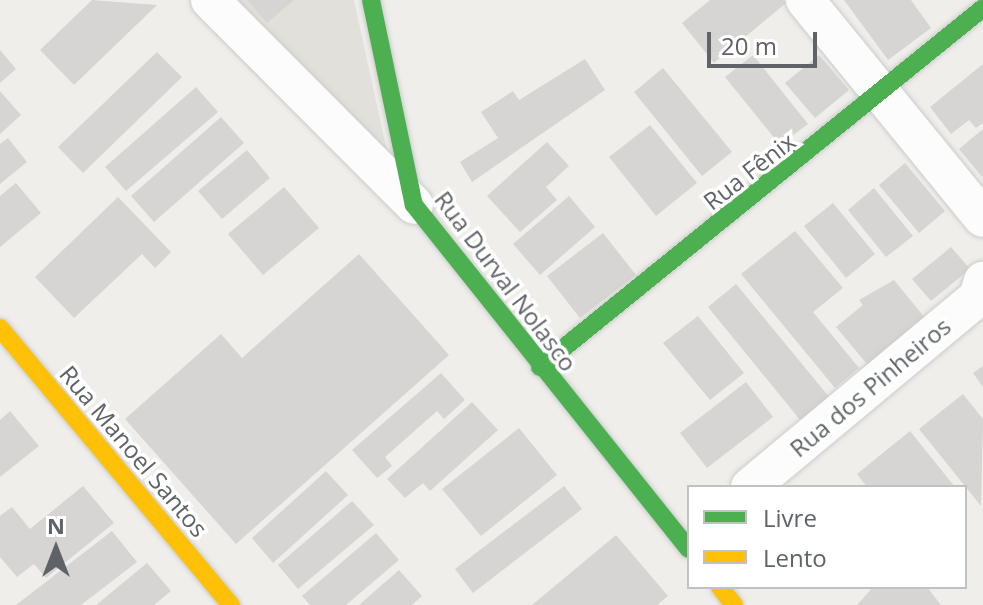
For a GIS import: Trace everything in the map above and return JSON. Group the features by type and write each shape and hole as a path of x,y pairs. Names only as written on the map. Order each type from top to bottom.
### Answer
{"street":[{"path":"210,0 414,205"},
{"name":"Rua Durval Nolasco","path":"371,0 414,205 540,367 687,543"},
{"path":"805,0 880,97 983,218"},
{"name":"Rua Fênix","path":"540,367 880,97 983,8"},
{"name":"Rua dos Pinheiros","path":"752,485 978,297 983,281"},
{"name":"Rua Manoel Santos","path":"0,328 231,605"},
{"path":"722,589 734,605"}],"shaded area":[{"path":"228,0 354,0 388,156"}],"building":[{"path":"92,0 157,5 74,85 40,50"},
{"path":"247,0 294,0 267,23"},
{"path":"710,0 783,0 786,3 714,63 682,23"},
{"path":"844,0 911,0 931,28 888,60"},
{"path":"0,50 16,69 0,83"},
{"path":"157,52 182,77 83,173 58,147"},
{"path":"753,55 808,124 780,145 725,77"},
{"path":"819,55 849,90 815,118 785,83"},
{"path":"585,59 605,90 472,182 460,162 498,138 481,112 513,91 519,100"},
{"path":"983,64 983,123 976,128 969,120 951,134 930,107"},
{"path":"663,68 732,152 702,176 634,92"},
{"path":"196,87 218,112 126,191 105,167"},
{"path":"0,91 21,115 0,134"},
{"path":"221,117 244,143 154,222 131,196"},
{"path":"650,125 697,183 656,216 609,157"},
{"path":"983,129 983,178 959,149"},
{"path":"8,138 27,162 0,184 0,144"},
{"path":"547,142 569,166 546,187 557,200 520,232 487,196"},
{"path":"247,150 270,178 222,219 198,191"},
{"path":"905,163 945,211 919,233 879,185"},
{"path":"16,183 41,213 0,247 0,196"},
{"path":"284,187 319,228 263,275 228,234"},
{"path":"874,188 913,236 886,257 848,210"},
{"path":"569,196 595,227 540,275 513,244"},
{"path":"118,197 171,252 155,268 142,254 74,318 35,277"},
{"path":"833,203 875,254 846,278 804,226"},
{"path":"795,231 843,288 813,312 859,368 835,388 741,274"},
{"path":"603,233 636,275 580,318 547,276"},
{"path":"951,247 970,269 931,301 912,279"},
{"path":"359,254 449,355 236,544 125,419 221,334 242,358"},
{"path":"894,280 930,324 872,370 836,327 863,305 859,300"},
{"path":"736,284 830,398 801,421 708,307"},
{"path":"698,316 744,373 710,400 663,343"},
{"path":"983,366 983,387 973,373"},
{"path":"441,373 465,400 444,419 437,411 385,457 392,466 377,478 352,450"},
{"path":"746,382 773,417 707,468 680,433"},
{"path":"963,394 983,419 981,506 967,485 919,429"},
{"path":"472,402 498,430 430,491 423,483 405,498 387,479"},
{"path":"10,411 39,446 0,477 0,420"},
{"path":"519,428 557,475 481,536 442,489"},
{"path":"910,431 953,485 865,485 857,474"},
{"path":"326,471 348,495 273,563 252,538"},
{"path":"83,486 114,523 46,578 34,564 17,577 0,557 0,516 12,507 30,529"},
{"path":"564,486 582,509 473,593 455,569"},
{"path":"352,501 374,525 298,589 278,565"},
{"path":"112,531 137,562 81,605 16,605"},
{"path":"376,533 399,560 346,605 310,605 302,596"},
{"path":"616,535 668,596 657,605 532,605"},
{"path":"147,563 171,591 154,605 96,605"},
{"path":"399,570 422,596 412,605 359,605"},
{"path":"871,589 929,589 941,605 857,605"}],"traffic: fast":[{"path":"371,0 414,205 687,546"},
{"path":"540,367 983,8"}],"traffic: slow":[{"path":"0,328 231,605"},
{"path":"722,589 734,605"}]}
